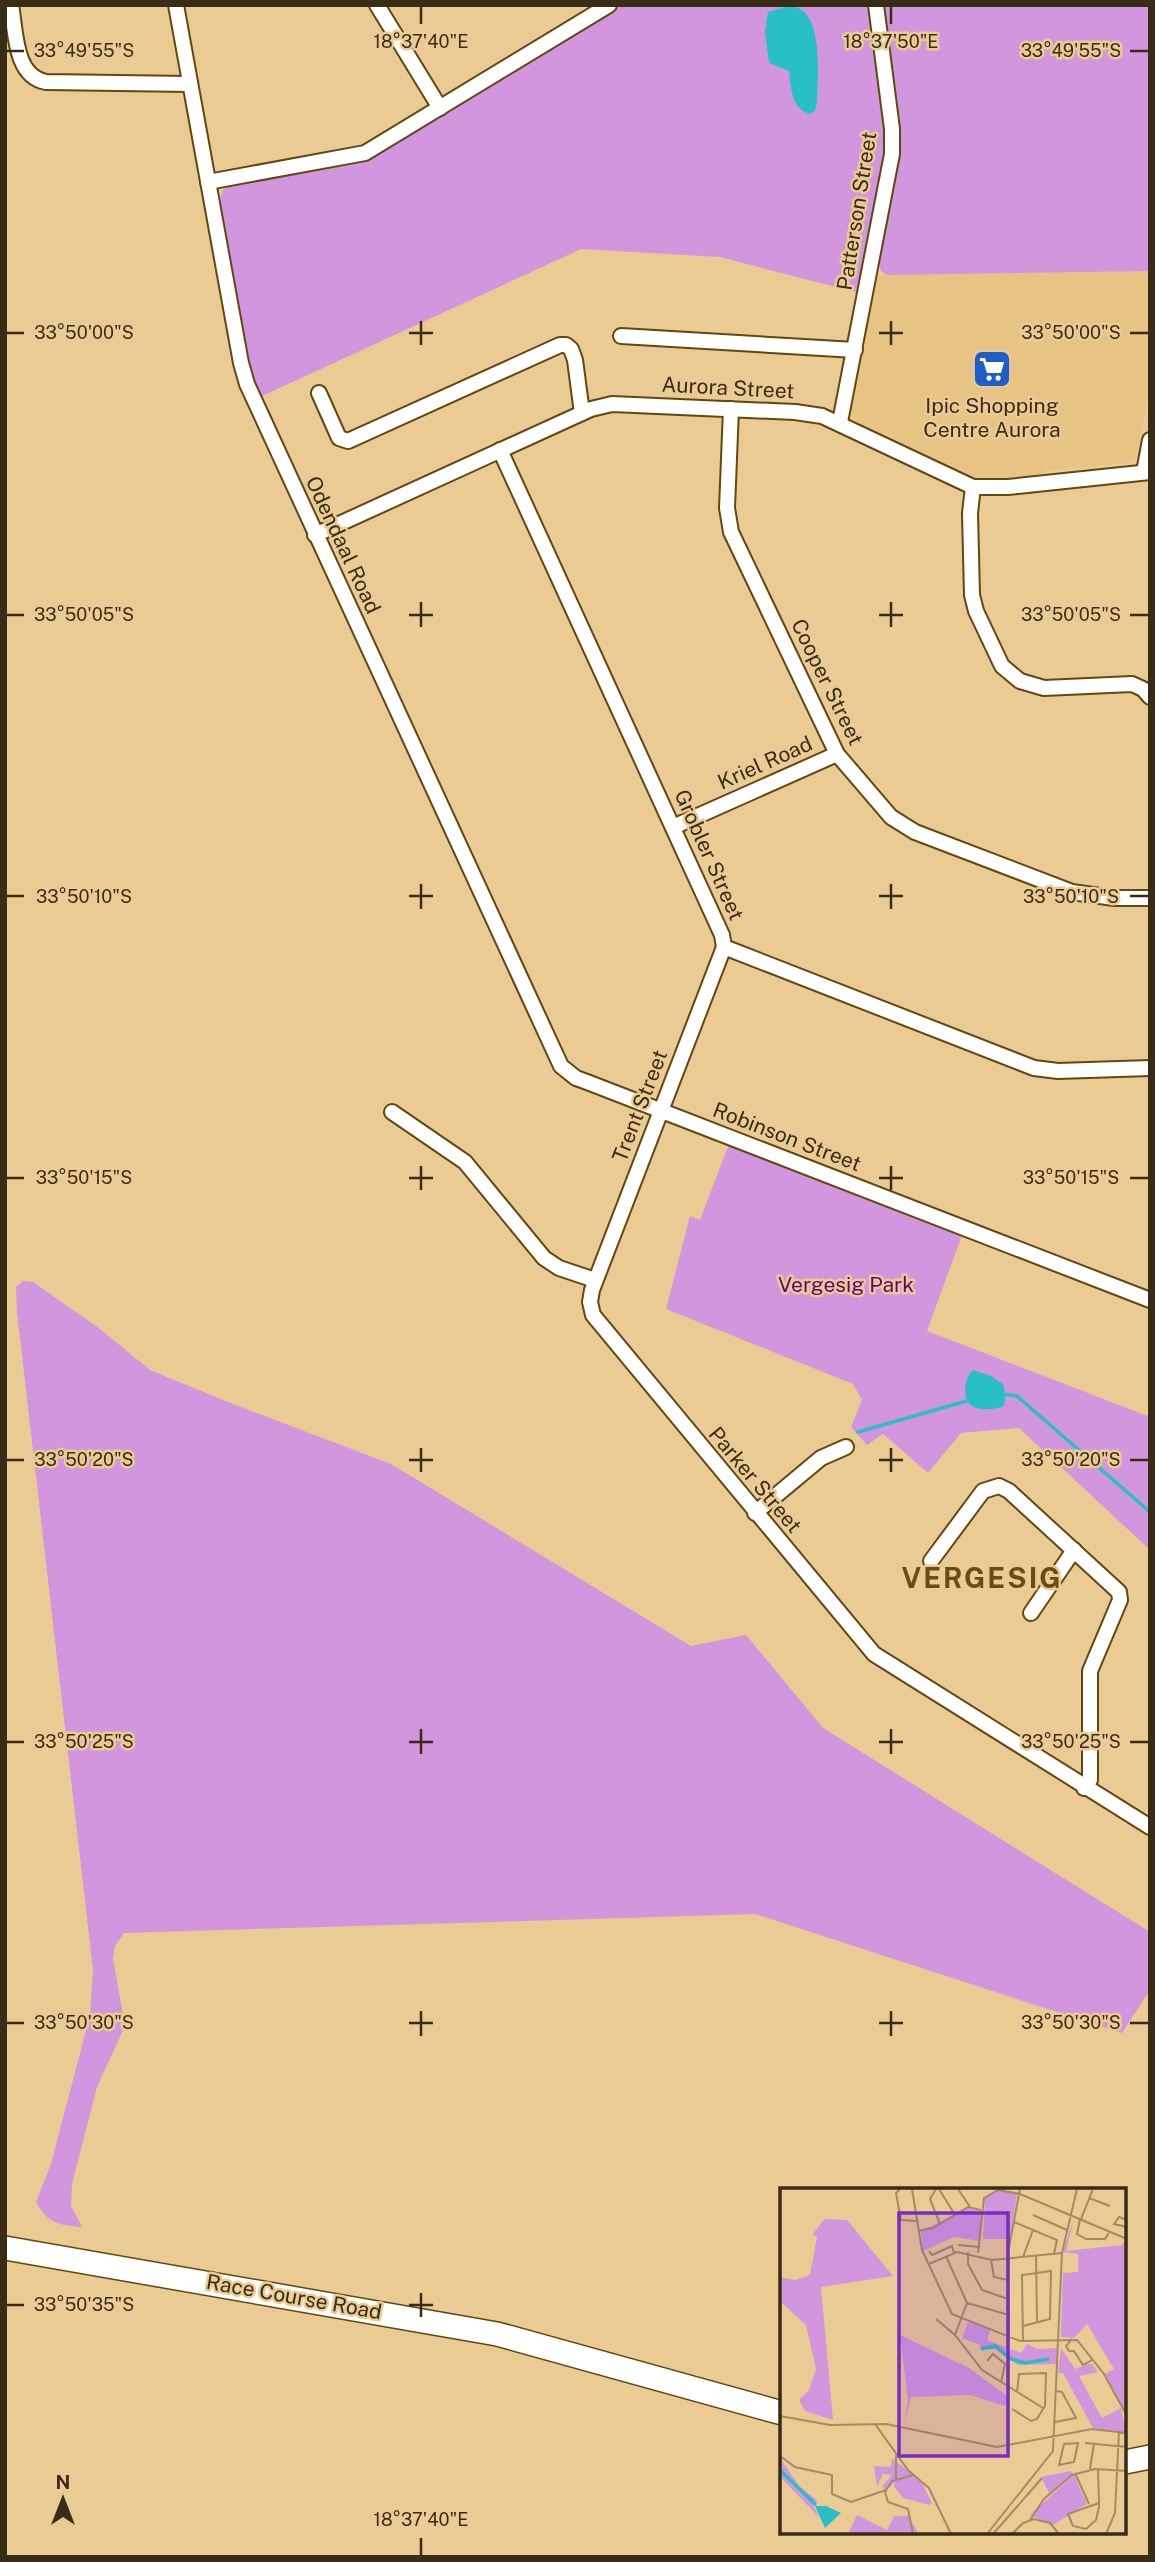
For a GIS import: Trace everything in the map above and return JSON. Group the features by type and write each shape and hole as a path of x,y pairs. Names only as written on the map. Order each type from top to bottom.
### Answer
{"main road":[{"name":"Race Course Road","path":"5,2248 497,2334 780,2412"},
{"path":"1127,2462 1150,2457"}],"street":[{"path":"11,5 21,61 26,71 34,78 46,82 190,85"},
{"name":"Odendaal Road","path":"176,5 247,384 553,1054 566,1072"},
{"path":"377,5 440,108"},
{"path":"208,183 365,153 440,108 588,11 609,5"},
{"name":"Patterson Street","path":"840,422 893,144 876,5"},
{"path":"621,336 855,350"},
{"path":"319,393 339,438 348,442 560,345 566,345 573,353 582,413"},
{"name":"Aurora Street","path":"316,535 582,413 606,405 624,403 809,413 840,422 973,487 1008,487 1147,472"},
{"name":"Cooper Street","path":"731,409 727,508 729,524 837,754 881,807 915,832 1072,892 1114,898 1150,898"},
{"path":"1147,472 1150,440"},
{"name":"Grobler Street","path":"500,450 722,935 724,947 1034,1068 1058,1071 1150,1068"},
{"path":"973,487 970,513 972,595 976,611 1002,666 1020,681 1044,688 1126,683 1146,693"},
{"name":"Kriel Road","path":"673,827 837,754"},
{"name":"Trent Street","path":"595,1280 724,947"},
{"name":"Robinson Street","path":"566,1072 660,1111 1150,1300"},
{"path":"392,1112 465,1162 551,1264 595,1280"},
{"name":"Parker Street","path":"595,1280 590,1302 596,1320 874,1654 1150,1828"},
{"path":"755,1513 821,1458 846,1447"},
{"path":"931,1561 983,1491 993,1486 1009,1491 1117,1588 1120,1595 1090,1677 1090,1780 1084,1788"},
{"path":"1031,1613 1074,1550"}],"shaded area":[{"path":"1150,271 1150,385 1137,454 1129,463 1049,470 1033,476 980,480 967,477 857,422 852,416 877,275"}],"green space":[{"path":"622,5 868,5 885,143 859,293 720,257 581,249 260,397 248,362 219,202 223,190 231,185 366,160"},
{"path":"883,5 1150,5 1150,271 887,275 881,271 879,264 900,142"},
{"name":"Vergesig Park","path":"729,1144 962,1235 927,1331 1150,1417 1150,1550 1019,1428 961,1433 928,1473 883,1434 867,1445 851,1427 862,1400 853,1384 666,1309 690,1216 700,1220"},
{"path":"23,1281 33,1282 100,1329 150,1370 391,1464 691,1646 746,1635 823,1728 1150,1932 1150,1990 1122,2033 755,1914 124,1933 115,1946 113,1959 125,2026 97,2087 72,2184 71,2206 82,2227 61,2224 50,2219 36,2202 51,2164 90,2015 93,1970 17,1312 16,1287"}],"water":[{"path":"789,6 799,8 807,16 816,38 817,103 815,111 810,114 796,102 789,71 769,63 765,32 768,12"},
{"path":"973,1370 991,1376 1004,1385 1003,1407 980,1409 970,1404 965,1389"}],"waterway":[{"path":"1002,1394 1017,1396 1150,1512"},
{"path":"858,1432 970,1400"}],"place":[{"name":"Ipic Shopping Centre Aurora","path":"992,369"}],"district":[{"name":"VERGESIG","path":"982,1578"}]}
